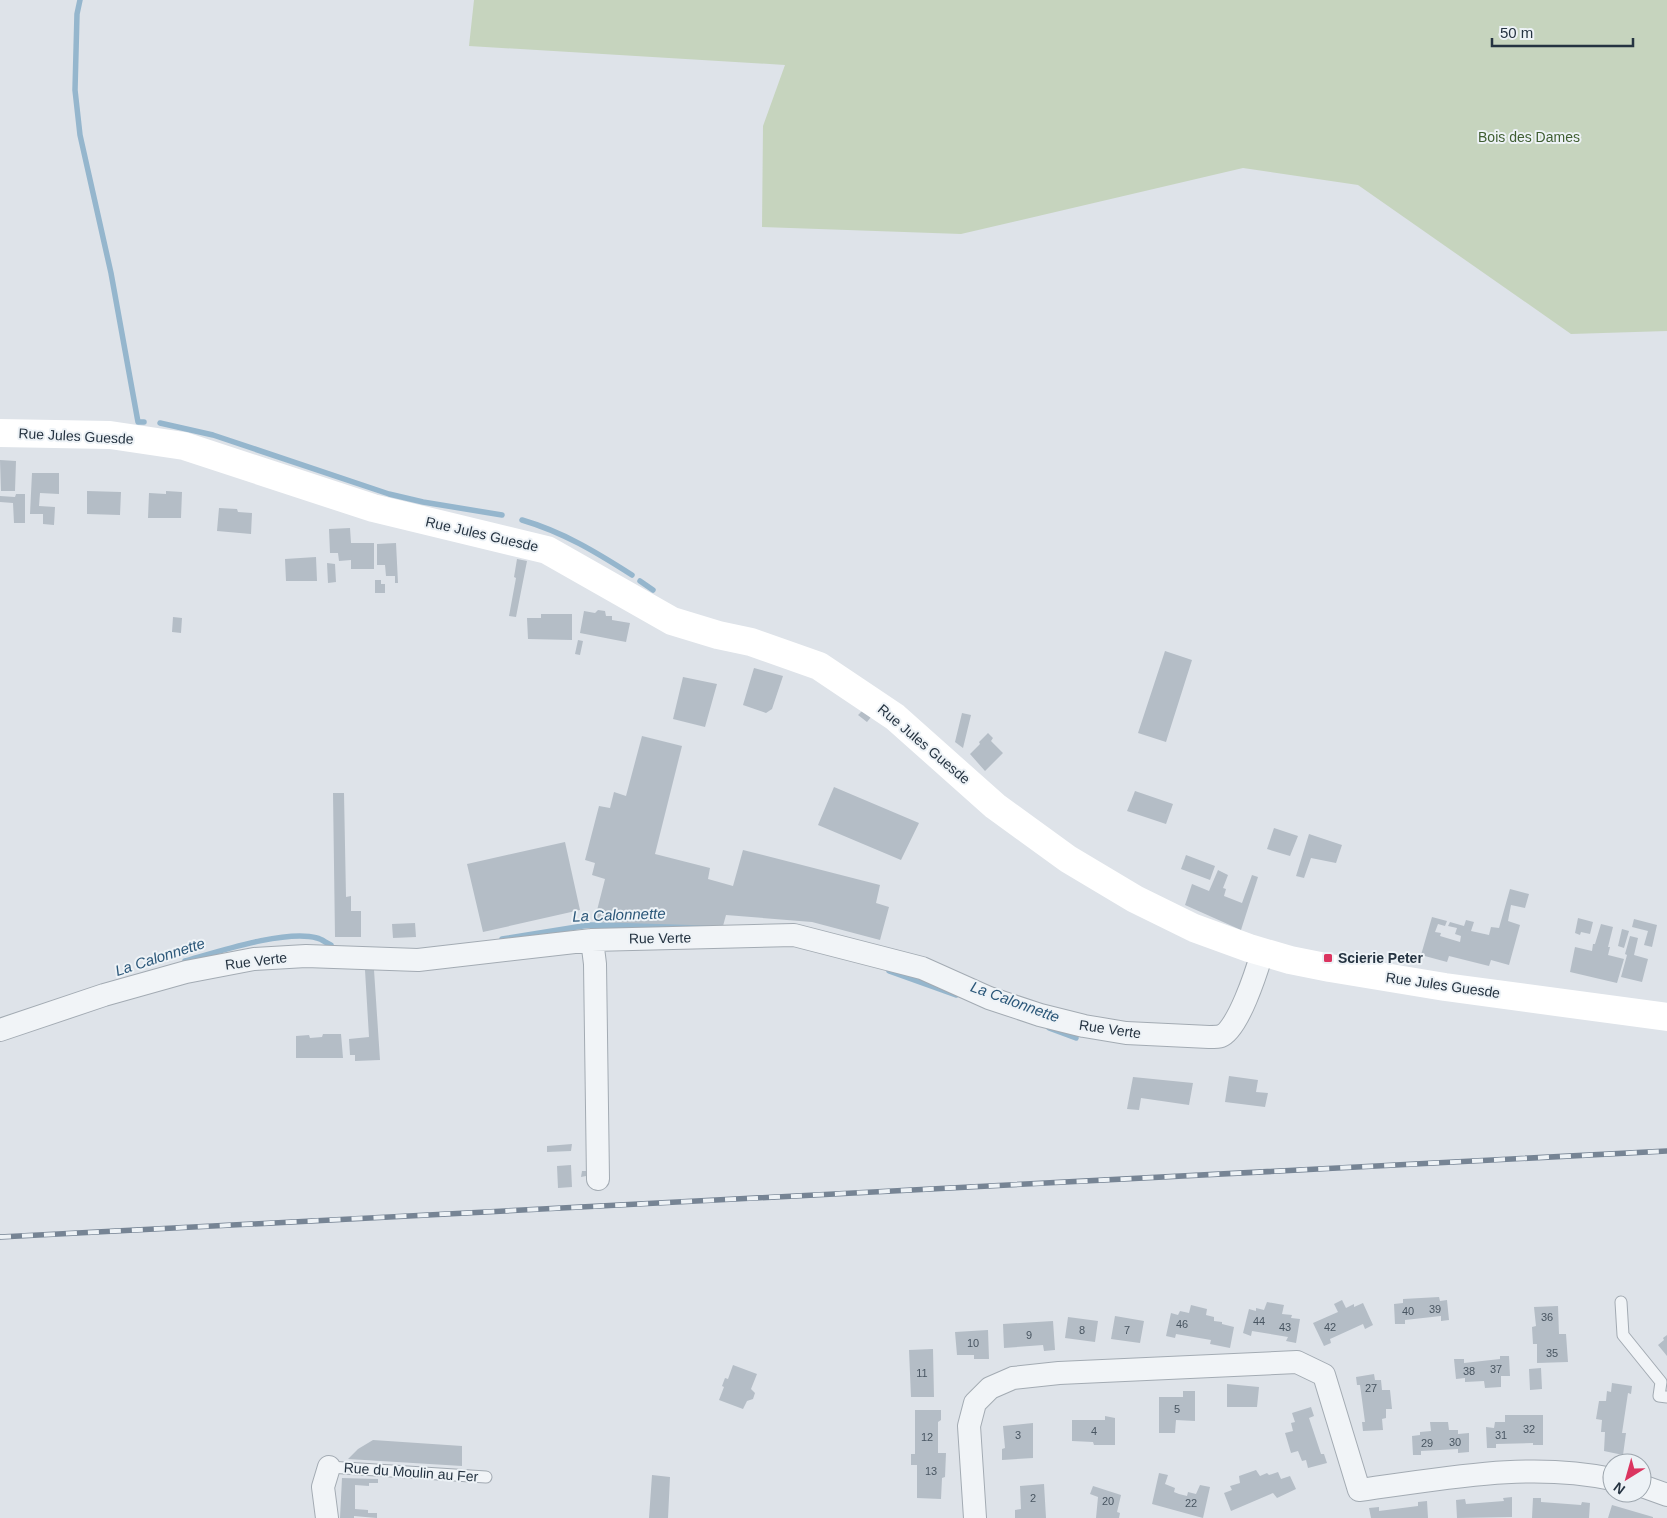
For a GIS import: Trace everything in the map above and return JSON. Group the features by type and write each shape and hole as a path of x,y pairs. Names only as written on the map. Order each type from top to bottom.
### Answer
{"street":[{"name":"Rue Jules Guesde","path":"0,432 110,435 184,446 373,508 547,550 672,621 751,642 819,666 896,717 995,806 1068,859 1135,899 1194,928 1262,953 1330,968 1426,984 1667,1017"},
{"name":"Rue Verte","path":"0,1030 104,995 186,972 254,959 306,956 418,960 592,940 794,935 922,968 989,998 1040,1015 1084,1026 1126,1033 1202,1037 1222,1036 1228,1030 1246,998 1262,953"},
{"path":"592,940 598,1179"},
{"path":"975,1518 969,1426 976,1403 990,1388 1012,1378 1059,1373 1297,1362 1324,1375 1359,1490 1491,1472 1544,1472 1602,1477"},
{"name":"Rue du Moulin au Fer","path":"327,1518 323,1487 328,1467"},
{"path":"1652,1490 1667,1495"}],"lane":[{"path":"1621,1302 1623,1335 1661,1382 1659,1396 1667,1397"},
{"name":"Rue du Moulin au Fer","path":"328,1467 486,1477"}],"green space":[{"name":"Bois des Dames","path":"474,0 1667,0 1667,331 1571,334 1358,185 1243,168 961,234 762,227 763,126 785,65 469,46"}],"building":[{"path":"0,460 16,461 15,491 1,491"},
{"path":"32,473 59,473 59,494 40,493 39,506 55,507 54,525 43,524 43,514 30,514"},
{"path":"87,491 121,492 120,515 87,514"},
{"path":"166,491 182,492 181,518 148,518 149,493 166,494"},
{"path":"16,494 25,494 25,523 14,523 13,503 0,502 0,496 15,497"},
{"path":"219,508 237,509 238,512 252,513 251,534 217,531"},
{"path":"350,528 351,543 374,543 374,569 351,569 351,560 339,561 338,553 330,553 329,529"},
{"path":"396,543 398,583 395,583 395,576 386,576 385,565 377,565 377,544"},
{"path":"316,557 317,581 286,581 285,559"},
{"path":"517,559 527,561 516,617 509,616 516,578 514,577"},
{"path":"327,563 335,564 336,582 328,583"},
{"path":"375,580 381,580 381,584 385,584 385,593 375,593"},
{"path":"598,610 605,611 606,616 612,616 612,620 630,623 626,642 580,633 584,611 595,613"},
{"path":"541,614 572,614 572,640 528,639 527,618 541,618"},
{"path":"173,617 182,618 181,633 172,632"},
{"path":"578,640 583,641 580,655 575,654"},
{"path":"1165,651 1192,660 1166,742 1138,733"},
{"path":"754,668 783,676 772,709 766,713 743,705"},
{"path":"683,677 717,684 705,727 673,719"},
{"path":"863,710 871,717 867,722 858,715"},
{"path":"962,713 971,715 963,748 955,742"},
{"path":"988,733 993,738 991,741 1003,753 985,771 970,754"},
{"path":"642,736 682,746 655,854 710,868 708,879 733,886 743,850 880,885 876,903 889,907 880,940 812,922 726,915 723,926 594,922 605,879 592,875 595,863 585,860 599,806 610,808 614,792 626,796"},
{"path":"834,787 919,823 901,860 818,825"},
{"path":"1135,791 1173,804 1166,824 1127,811"},
{"path":"333,793 344,793 346,897 351,896 351,911 361,911 361,937 335,937"},
{"path":"1274,828 1298,836 1290,856 1267,849"},
{"path":"1309,834 1342,845 1336,863 1311,858 1304,878 1296,876"},
{"path":"565,842 580,910 483,932 467,864"},
{"path":"1186,855 1215,866 1210,880 1181,869"},
{"path":"1218,870 1228,875 1223,888 1226,889 1224,896 1242,903 1252,875 1258,877 1241,930 1185,905 1192,884 1209,891"},
{"path":"1510,889 1529,894 1525,908 1511,905 1508,921 1520,925 1509,965 1491,960 1489,966 1449,956 1447,962 1421,955 1432,917 1447,921 1445,926 1438,924 1435,932 1441,933 1440,936 1460,942 1461,936 1455,934 1457,928 1448,926 1450,922 1464,926 1466,920 1474,922 1471,931 1489,935 1491,927 1499,928"},
{"path":"1578,918 1593,922 1590,934 1581,932 1580,935 1575,933"},
{"path":"1634,919 1657,925 1652,947 1644,945 1648,931 1632,927"},
{"path":"415,923 416,937 393,938 392,924"},
{"path":"1601,924 1613,927 1608,955 1624,959 1617,983 1570,972 1575,947 1592,951"},
{"path":"1622,929 1629,931 1624,948 1618,946"},
{"path":"1630,936 1638,938 1634,955 1648,959 1642,982 1621,977"},
{"path":"365,970 374,970 380,1060 355,1061 355,1055 350,1055 349,1039 369,1037"},
{"path":"323,1034 341,1034 343,1058 296,1058 296,1036 309,1035 310,1038 322,1037"},
{"path":"1229,1076 1258,1080 1256,1092 1268,1093 1265,1107 1225,1102"},
{"path":"1133,1077 1193,1083 1189,1105 1141,1098 1139,1110 1127,1109"},
{"path":"572,1144 571,1151 547,1152 547,1146"},
{"path":"571,1165 572,1187 558,1188 557,1166"},
{"path":"582,1171 586,1171 586,1176 581,1177"},
{"path":"1439,1297 1440,1301 1447,1300 1449,1320 1441,1321 1441,1316 1405,1320 1405,1324 1395,1324 1394,1304 1403,1303 1403,1299"},
{"path":"1342,1300 1346,1308 1354,1304 1354,1307 1363,1303 1373,1325 1365,1329 1363,1324 1330,1339 1331,1343 1324,1346 1313,1323 1338,1312 1334,1304"},
{"path":"1267,1302 1284,1305 1282,1314 1292,1315 1291,1318 1300,1319 1296,1343 1286,1341 1288,1337 1252,1331 1251,1336 1243,1333 1249,1309 1256,1311 1256,1308 1264,1310"},
{"path":"1191,1305 1207,1309 1206,1315 1214,1317 1214,1321 1234,1327 1230,1348 1210,1344 1211,1340 1176,1334 1175,1338 1166,1336 1171,1313 1178,1315 1180,1311 1189,1313"},
{"path":"1558,1306 1559,1334 1566,1334 1568,1362 1537,1363 1537,1344 1533,1344 1532,1327 1536,1326 1534,1307"},
{"path":"1115,1316 1144,1321 1140,1343 1111,1339"},
{"path":"1068,1317 1098,1321 1095,1342 1065,1338"},
{"path":"1053,1321 1055,1350 1044,1351 1043,1345 1004,1348 1003,1324"},
{"path":"988,1330 989,1359 974,1359 974,1355 957,1355 955,1332"},
{"path":"1667,1335 1667,1356 1658,1345"},
{"path":"933,1349 934,1397 911,1397 909,1350"},
{"path":"1500,1356 1509,1356 1510,1376 1501,1376 1501,1387 1485,1388 1484,1381 1465,1382 1465,1378 1456,1379 1454,1359 1464,1359 1464,1363 1500,1359"},
{"path":"733,1365 757,1374 751,1389 755,1393 753,1399 747,1401 743,1409 719,1400 725,1378 728,1379"},
{"path":"1541,1368 1542,1389 1530,1390 1529,1369"},
{"path":"1374,1374 1375,1380 1381,1380 1382,1390 1390,1390 1392,1409 1386,1409 1386,1418 1382,1419 1383,1430 1363,1431 1362,1422 1365,1422 1360,1385 1357,1385 1356,1377"},
{"path":"1612,1383 1632,1386 1631,1394 1628,1393 1622,1433 1626,1433 1623,1453 1604,1451 1605,1432 1601,1432 1602,1420 1596,1419 1599,1401 1606,1401 1607,1391 1611,1392"},
{"path":"1227,1384 1259,1387 1257,1407 1227,1407"},
{"path":"1183,1391 1195,1391 1195,1421 1176,1420 1175,1433 1159,1433 1159,1397 1183,1397"},
{"path":"1311,1407 1314,1416 1309,1418 1321,1454 1324,1454 1327,1463 1308,1468 1306,1460 1302,1461 1298,1451 1291,1453 1285,1433 1293,1431 1291,1423 1295,1422 1292,1413"},
{"path":"915,1410 941,1410 941,1420 938,1422 938,1453 946,1453 945,1477 942,1478 941,1499 917,1498 917,1465 911,1465 911,1454 915,1454"},
{"path":"1505,1415 1543,1415 1543,1445 1533,1445 1533,1443 1496,1444 1496,1448 1487,1448 1486,1427 1494,1428 1495,1422 1505,1422"},
{"path":"1105,1416 1115,1418 1115,1445 1094,1445 1093,1442 1072,1441 1072,1420 1105,1420"},
{"path":"1430,1422 1448,1422 1449,1430 1458,1430 1458,1434 1469,1433 1469,1452 1458,1453 1458,1449 1421,1451 1421,1455 1413,1455 1412,1436 1420,1435 1420,1432 1431,1431"},
{"path":"1033,1423 1033,1458 1002,1460 1002,1449 1005,1448 1003,1426"},
{"path":"373,1440 462,1446 462,1466 348,1459 358,1449"},
{"path":"1256,1470 1260,1476 1278,1472 1281,1479 1290,1476 1296,1489 1277,1498 1273,1493 1231,1511 1224,1493 1232,1490 1230,1486 1240,1483 1239,1476"},
{"path":"1159,1473 1168,1475 1165,1484 1175,1488 1174,1492 1179,1494 1187,1496 1188,1492 1196,1494 1200,1485 1210,1487 1203,1518 1152,1504"},
{"path":"652,1475 670,1477 668,1518 649,1518"},
{"path":"342,1478 378,1479 378,1483 369,1483 369,1486 355,1485 355,1509 368,1510 368,1513 377,1513 377,1518 354,1516 354,1518 340,1518"},
{"path":"1044,1484 1046,1518 1015,1518 1015,1510 1021,1509 1020,1486"},
{"path":"1093,1486 1121,1495 1117,1512 1120,1513 1119,1518 1096,1518 1098,1497 1090,1494"},
{"path":"1512,1497 1512,1517 1457,1518 1456,1500 1465,1499 1466,1504 1504,1501 1503,1498"},
{"path":"1533,1498 1541,1498 1541,1502 1581,1505 1582,1502 1590,1503 1589,1518 1532,1518"},
{"path":"1427,1501 1428,1518 1371,1518 1369,1508 1379,1507 1379,1511 1418,1506 1418,1502"},
{"path":"1612,1505 1653,1517 1653,1518 1608,1518"}],"waterway":[{"path":"80,0 77,14 75,90 80,135 111,273 138,422 144,422"},
{"path":"160,423 213,435 389,494 423,502 502,515"},
{"path":"522,520 551,530 579,543 632,575"},
{"path":"640,581 653,590"},
{"name":"La Calonnette","path":"502,939 589,925 717,926"},
{"name":"La Calonnette","path":"185,961 233,947 288,937 304,936 317,938 331,945"},
{"name":"La Calonnette","path":"889,971 956,995"},
{"name":"La Calonnette","path":"1049,1028 1076,1038"}],"railway":[{"path":"0,1237 1667,1151"}],"place":[{"name":"Scierie Peter","path":"1328,958"}]}
